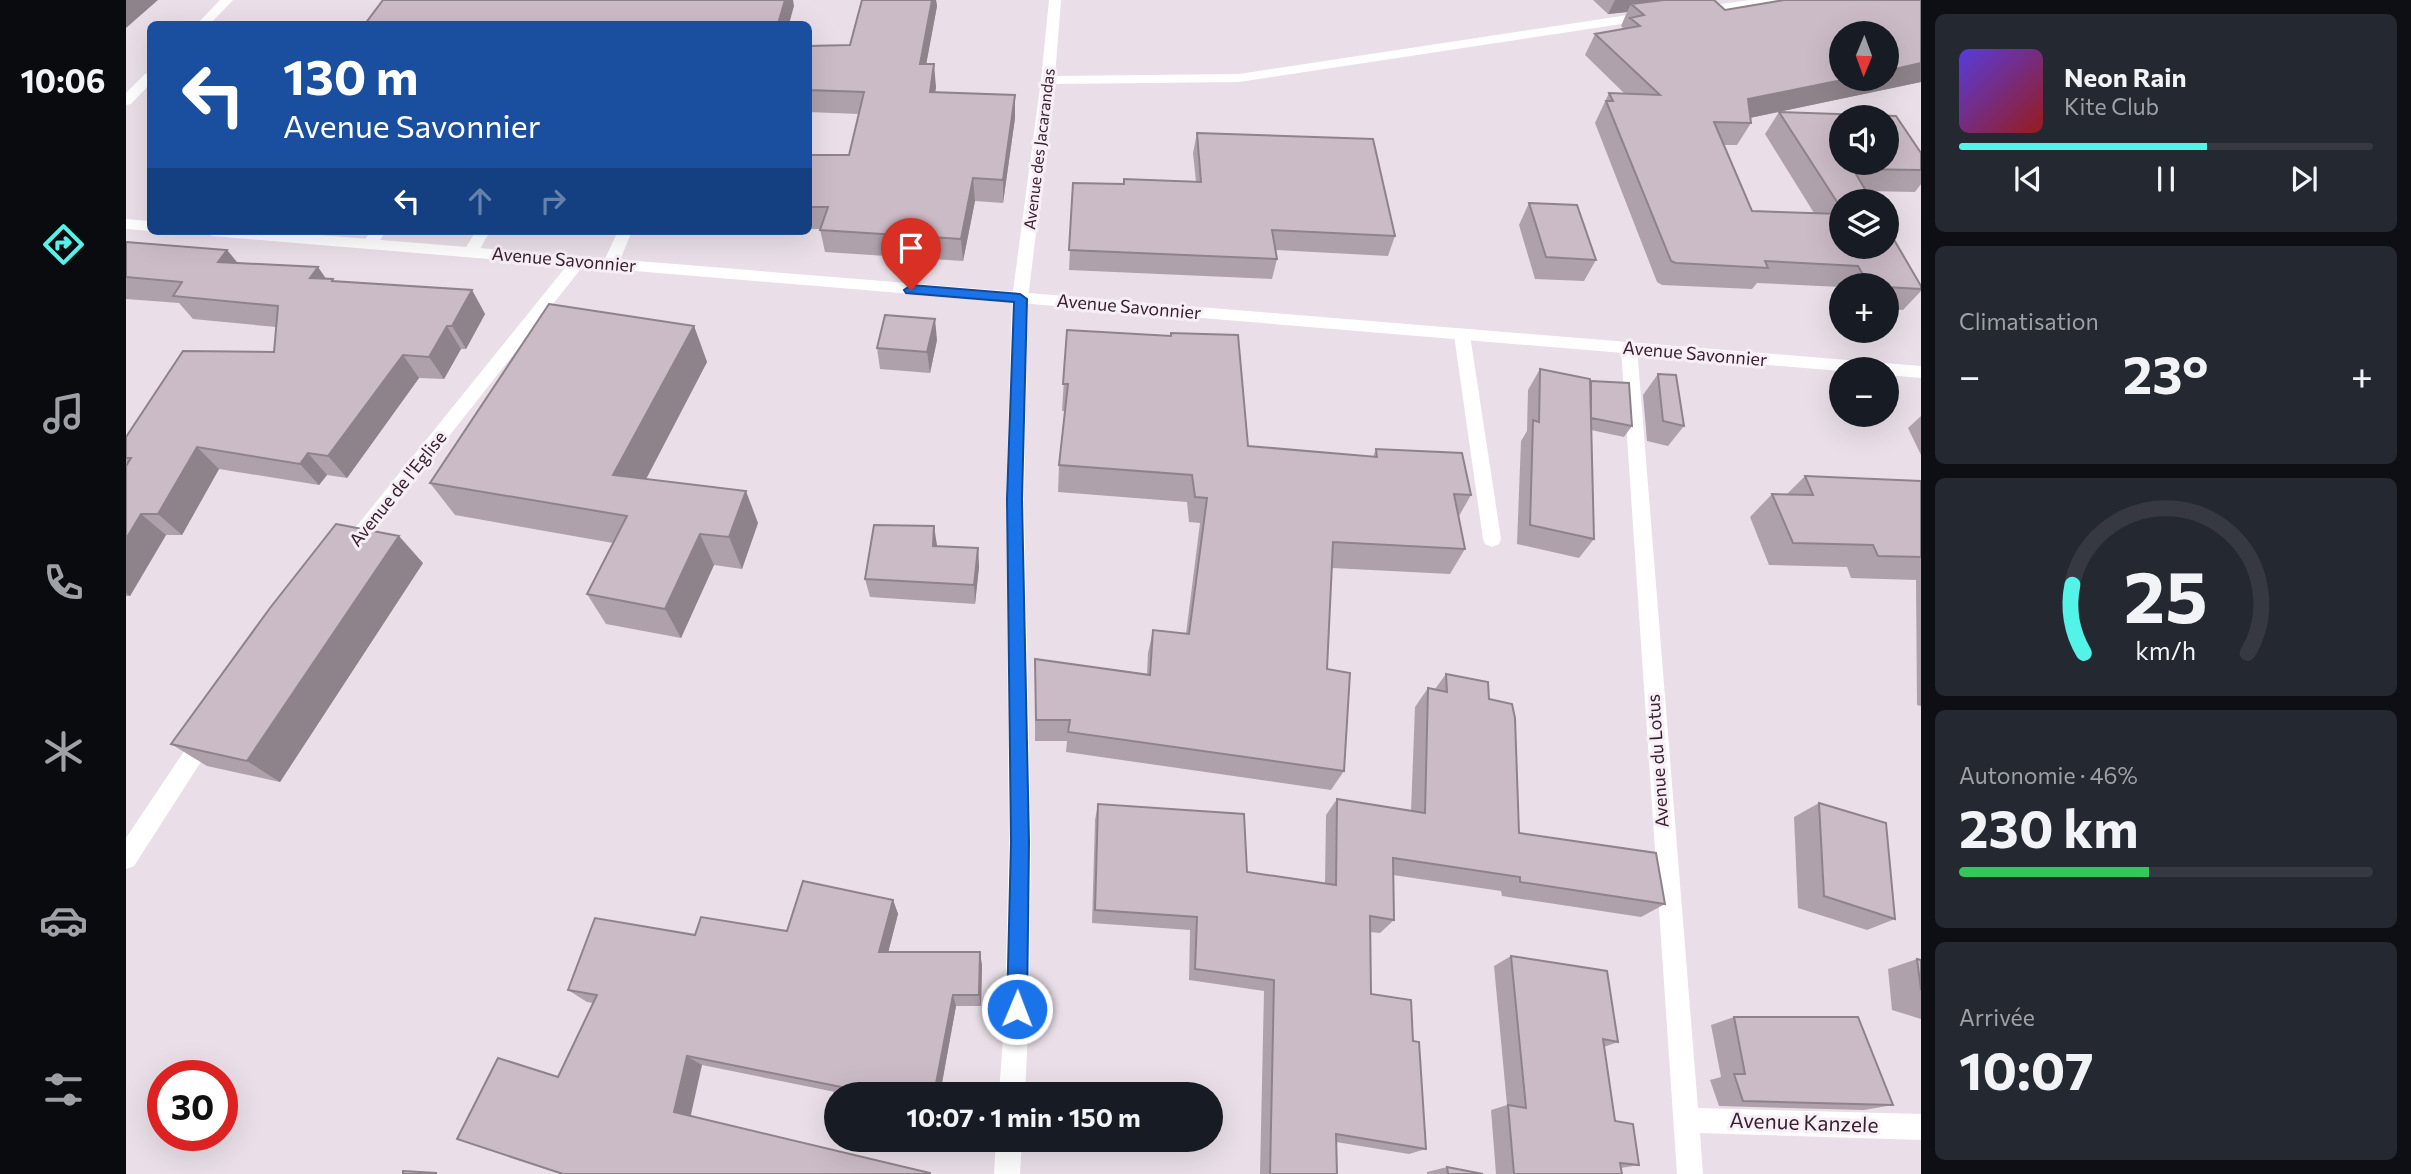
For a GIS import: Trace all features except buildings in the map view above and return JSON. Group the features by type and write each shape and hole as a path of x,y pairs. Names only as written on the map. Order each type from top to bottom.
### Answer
{"street":[{"path":"206,21 227,0"},
{"name":"Avenue des Jacarandas","path":"1013,1082 1020,842 1015,499 1020,299 1048,80 1055,0"},
{"path":"1690,12 1776,0"},
{"path":"1048,80 1239,78 1639,16 1662,15"},
{"path":"126,102 147,80"},
{"path":"126,224 147,226"},
{"name":"Avenue Savonnier","path":"320,235 374,237 471,252 611,265 1921,372"},
{"path":"471,252 482,235"},
{"path":"611,265 623,235"},
{"name":"Avenue de l'Eglise","path":"335,567 578,262"},
{"path":"1462,335 1492,539"},
{"name":"Avenue du Lotus","path":"1629,348 1690,1174"},
{"path":"126,858 217,720"},
{"name":"Avenue Kanzele","path":"1686,1120 1921,1126"},
{"path":"1007,1174 1008,1152"}],"route":[{"path":"911,290 1020,299 1015,499 1020,842 1017,1009"}]}
